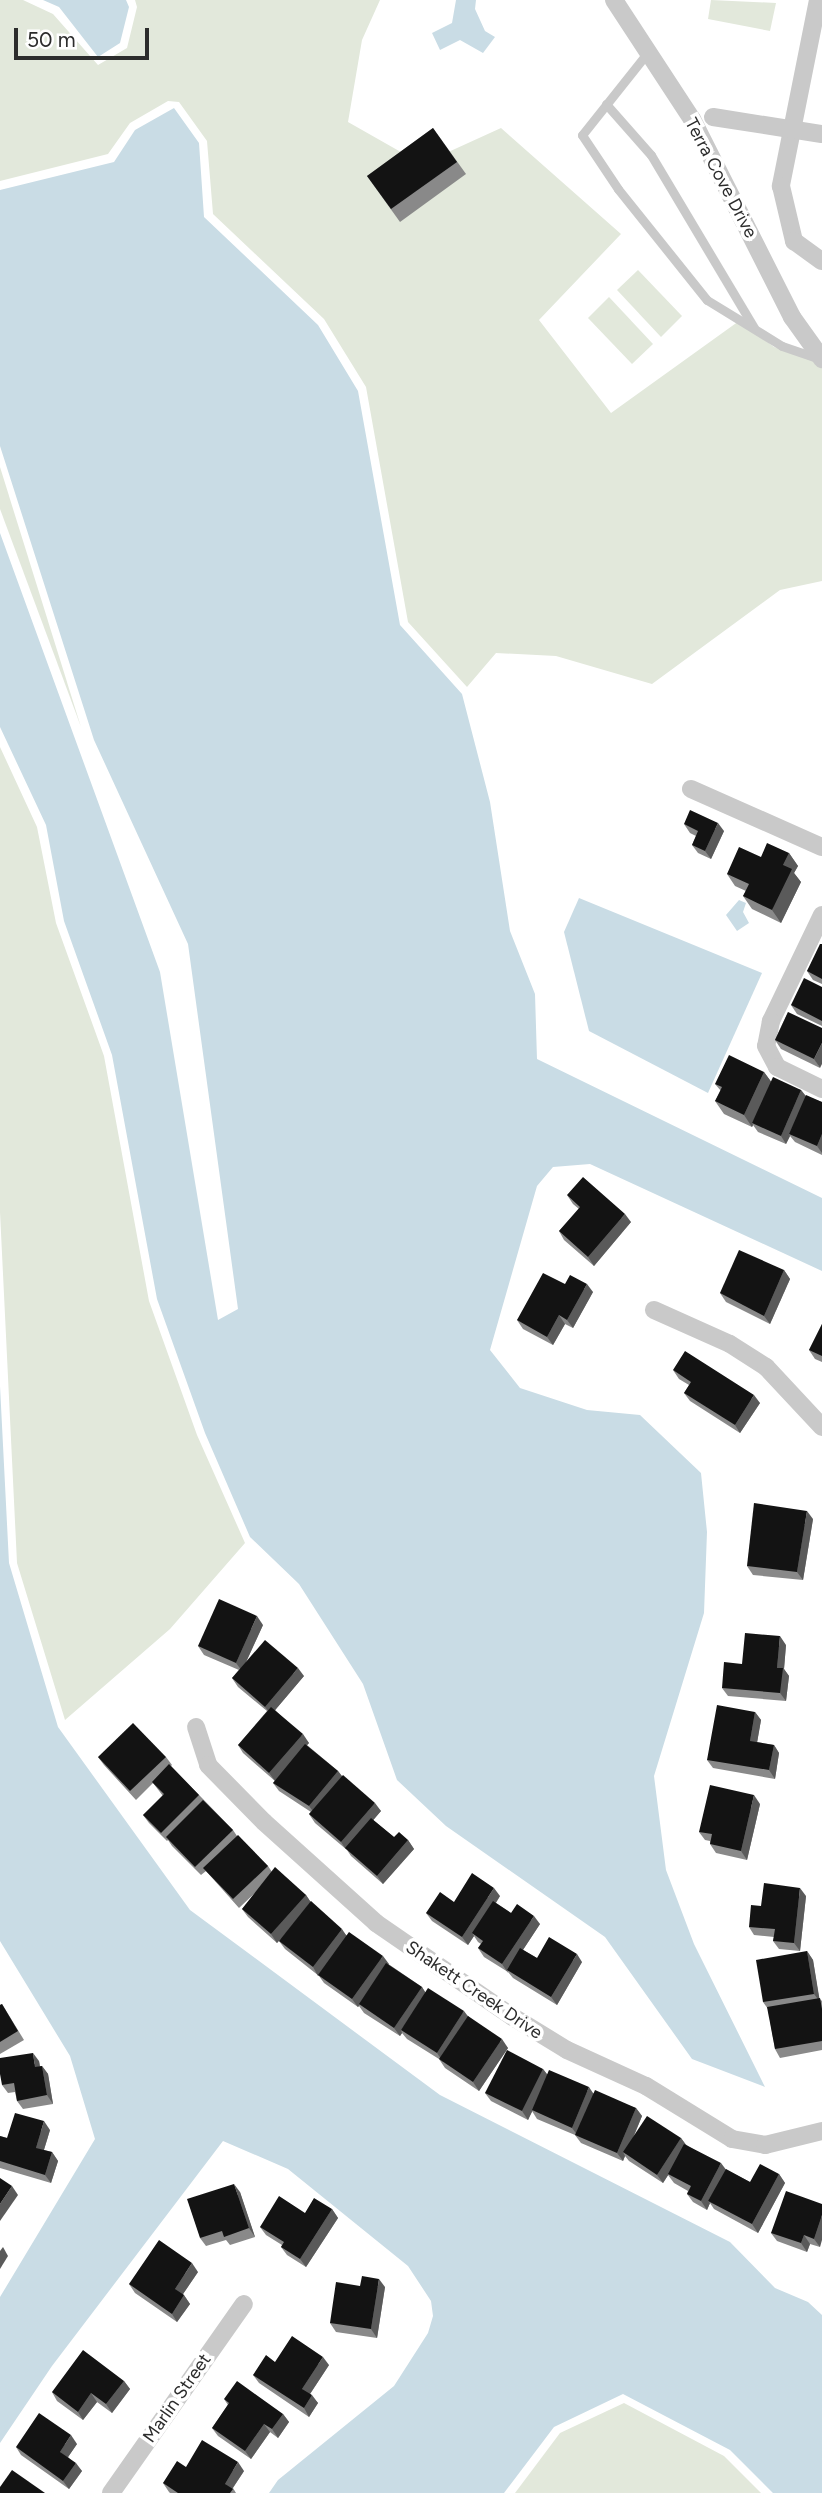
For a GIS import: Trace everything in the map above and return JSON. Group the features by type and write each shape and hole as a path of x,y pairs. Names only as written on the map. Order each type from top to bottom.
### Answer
{"street":[{"name":"Terra Cove Drive","path":"614,0 705,143 799,331 822,359"},
{"path":"819,4 796,128 781,186 782,202 794,241 822,261"},
{"path":"713,117 822,134"},
{"path":"691,789 822,847"},
{"path":"822,915 768,1028 768,1053 777,1067 822,1089"},
{"path":"654,1310 730,1343 766,1367 822,1427"},
{"name":"Shakett Creek Drive","path":"196,1727 208,1765 254,1814 376,1923 513,2017 567,2050 646,2086 732,2138 765,2145 822,2130"},
{"name":"Marlin Street","path":"110,2493 244,2304"}],"lane":[{"path":"648,52 582,135 618,189 707,300 782,346 822,359"},
{"path":"607,104 650,156 755,330"}],"shaded area":[{"path":"0,0 23,0 53,14 98,65 127,48 137,7 135,0 380,0 362,40 348,122 422,164 501,128 621,234 539,320 611,413 739,321 774,347 822,361 822,581 780,590 652,684 556,656 496,653 467,687 408,622 366,387 324,319 213,214 207,141 179,102 168,101 130,123 108,154 0,181"},
{"path":"43,0 126,0 129,7 120,43 98,57 59,7"},
{"path":"456,0 476,0 475,9 485,31 495,37 483,53 460,40 440,50 432,33 452,23"},
{"path":"711,0 776,3 770,31 708,19"},
{"path":"174,108 199,143 204,217 318,325 358,391 400,625 462,694 490,802 510,931 535,994 537,1059 822,1198 822,1271 590,1164 553,1167 537,1186 490,1350 520,1388 587,1410 640,1415 701,1473 707,1532 704,1613 654,1776 666,1870 694,1944 765,2087 692,2059 605,1937 446,1826 397,1780 363,1684 299,1584 250,1537 205,1433 157,1299 112,1055 64,921 46,825 0,727 0,533 160,972 218,1320 238,1309 188,944 94,740 0,446 0,190 114,162 135,130"},
{"path":"638,270 682,316 661,337 617,290"},
{"path":"609,297 653,344 632,364 588,318"},
{"path":"0,467 81,727 0,509"},
{"path":"0,747 37,827 56,923 104,1056 149,1301 197,1435 245,1543 170,1629 65,1720 17,1563 0,1212"},
{"path":"579,898 762,973 708,1093 589,1031 564,932"},
{"path":"739,900 746,903 743,912 749,923 737,931 726,915"},
{"path":"0,1386 9,1563 58,1727 190,1910 440,2095 730,2242 775,2288 808,2302 822,2315 822,2493 773,2493 730,2450 623,2394 554,2427 504,2493 269,2493 278,2480 394,2386 428,2333 433,2316 431,2301 408,2266 288,2169 223,2141 52,2366 0,2443 0,2297 95,2139 70,2056 0,1941"},
{"path":"624,2403 724,2456 761,2493 515,2493 560,2433"}],"building":[{"path":"433,128 457,162 391,209 367,176"},
{"path":"690,810 718,823 705,851 692,845 698,831 684,824"},
{"path":"767,843 789,853 783,865 792,869 772,910 743,896 749,884 727,874 739,847 761,857"},
{"path":"822,944 822,979 807,971"},
{"path":"804,978 822,987 822,1021 791,1005"},
{"path":"788,1012 822,1028 822,1043 814,1059 775,1040"},
{"path":"729,1055 764,1072 744,1115 715,1101 722,1087 715,1084"},
{"path":"773,1077 801,1090 781,1136 752,1123"},
{"path":"806,1095 822,1102 822,1134 817,1146 789,1134"},
{"path":"583,1177 625,1214 588,1257 559,1231 580,1207 567,1195"},
{"path":"739,1250 784,1270 764,1316 720,1293"},
{"path":"543,1273 565,1284 570,1275 587,1284 567,1320 559,1315 547,1337 517,1320"},
{"path":"822,1324 822,1356 809,1350"},
{"path":"685,1351 754,1395 735,1425 684,1393 691,1382 673,1370"},
{"path":"754,1503 807,1511 797,1572 747,1566"},
{"path":"219,1599 257,1616 236,1663 198,1646"},
{"path":"745,1633 780,1636 777,1668 783,1668 780,1693 722,1688 724,1662 742,1664"},
{"path":"265,1640 298,1668 265,1707 232,1678"},
{"path":"717,1705 755,1712 750,1741 774,1745 769,1770 707,1760"},
{"path":"271,1707 303,1734 269,1773 238,1745"},
{"path":"133,1723 166,1757 130,1791 98,1757"},
{"path":"305,1744 338,1771 309,1806 273,1783"},
{"path":"169,1764 199,1795 161,1833 143,1815 164,1794 152,1782"},
{"path":"343,1775 375,1803 341,1842 309,1814"},
{"path":"710,1785 754,1795 741,1851 710,1844 712,1834 699,1832"},
{"path":"203,1800 233,1830 195,1867 166,1837"},
{"path":"371,1818 394,1837 399,1832 408,1840 377,1876 345,1848"},
{"path":"238,1835 268,1866 233,1899 203,1868"},
{"path":"275,1867 306,1895 271,1934 242,1909"},
{"path":"472,1873 494,1888 462,1937 426,1913 440,1892 454,1902"},
{"path":"764,1883 800,1888 794,1943 773,1941 775,1929 749,1927 751,1905 761,1906"},
{"path":"311,1901 342,1929 313,1967 279,1941"},
{"path":"493,1901 511,1913 517,1904 534,1916 502,1964 478,1948 483,1941 472,1933"},
{"path":"349,1932 383,1956 352,1999 318,1975"},
{"path":"549,1937 577,1954 551,1997 507,1970 520,1948 537,1958"},
{"path":"807,1951 814,1994 763,2002 756,1960"},
{"path":"386,1963 422,1987 394,2028 359,2004"},
{"path":"428,1988 464,2011 437,2053 401,2030"},
{"path":"820,1998 822,2041 775,2049 767,2007"},
{"path":"2,2004 18,2031 0,2042 0,2005"},
{"path":"468,2016 502,2039 473,2082 439,2059"},
{"path":"507,2050 543,2069 522,2111 485,2093"},
{"path":"33,2053 35,2067 42,2066 47,2095 17,2101 14,2083 2,2085 0,2058"},
{"path":"549,2070 589,2087 572,2128 532,2110"},
{"path":"595,2090 636,2108 617,2153 575,2135"},
{"path":"15,2113 44,2121 36,2148 52,2152 45,2175 0,2161 0,2136 7,2138"},
{"path":"647,2116 681,2138 657,2175 623,2152"},
{"path":"684,2144 721,2163 701,2201 687,2194 691,2186 668,2174"},
{"path":"760,2164 779,2174 752,2224 708,2201 726,2169 750,2182"},
{"path":"0,2178 12,2186 0,2204"},
{"path":"234,2184 249,2228 224,2237 222,2231 200,2238 187,2199"},
{"path":"786,2191 822,2204 822,2215 814,2239 804,2235 801,2243 771,2233"},
{"path":"279,2196 305,2213 314,2198 332,2209 300,2259 281,2247 284,2242 260,2227"},
{"path":"159,2240 192,2263 175,2289 184,2295 172,2314 129,2284"},
{"path":"362,2276 379,2279 371,2329 330,2323 336,2282 360,2286"},
{"path":"292,2336 323,2357 302,2389 312,2395 304,2408 253,2375 266,2355 275,2362"},
{"path":"83,2350 124,2381 106,2404 91,2393 78,2412 52,2392"},
{"path":"237,2381 283,2414 272,2429 264,2424 245,2451 212,2428 229,2403 224,2399"},
{"path":"39,2413 71,2435 60,2452 76,2463 63,2481 16,2447"},
{"path":"202,2440 238,2462 225,2484 233,2489 230,2493 178,2493 163,2483 177,2461 186,2467"},
{"path":"12,2470 45,2493 0,2493 0,2487"}]}
